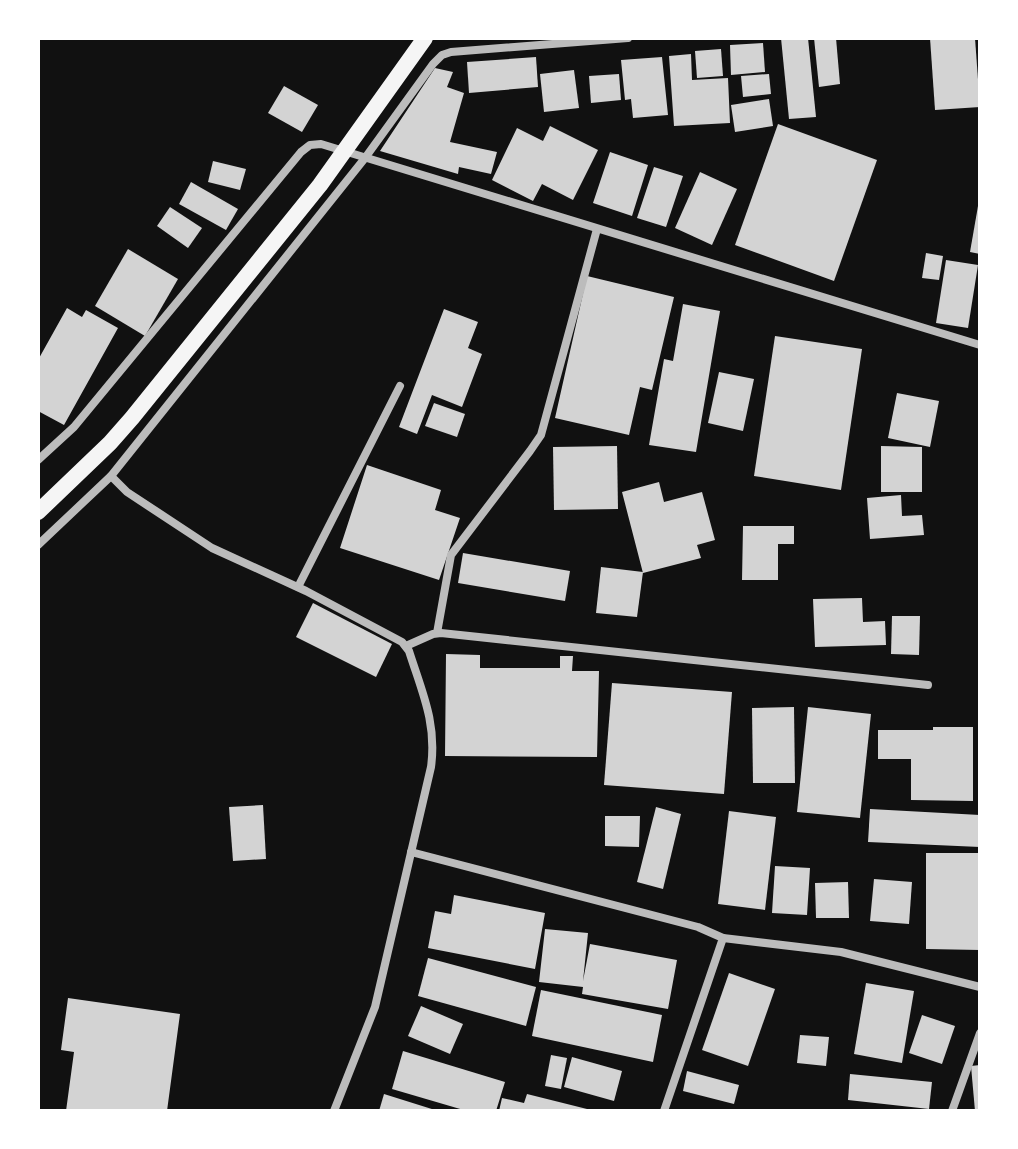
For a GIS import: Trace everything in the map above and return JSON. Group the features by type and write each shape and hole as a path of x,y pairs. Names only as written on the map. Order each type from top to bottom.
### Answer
{"main road":[{"path":"38,512 110,443 142,405 320,185 425,38"}],"street":[{"path":"38,545 111,476 365,158 433,64 446,53 628,38"},
{"path":"38,460 74,427 301,152 310,145 321,144 980,345"},
{"path":"437,633 451,555 530,451 543,428 597,229"},
{"path":"298,587 400,386"},
{"path":"111,476 127,492 212,548 298,587 406,646 432,724 431,767 375,1007 334,1111"},
{"path":"406,646 437,633 928,685"},
{"path":"411,852 698,927 723,938 841,952 980,987"},
{"path":"664,1111 723,938"},
{"path":"952,1111 980,1033"}],"building":[{"path":"781,38 808,38 816,117 789,119"},
{"path":"814,38 836,38 840,84 819,87"},
{"path":"930,38 975,38 980,107 935,110"},
{"path":"763,43 765,72 731,75 730,45"},
{"path":"721,49 723,76 697,78 695,51"},
{"path":"691,54 692,80 728,78 730,123 674,126 669,56"},
{"path":"536,57 538,87 469,93 467,62"},
{"path":"662,57 668,115 633,118 631,99 625,100 621,60"},
{"path":"435,68 453,72 447,87 464,93 450,142 497,152 491,174 459,167 458,174 380,151"},
{"path":"574,70 579,108 544,112 540,74"},
{"path":"619,74 621,100 591,103 589,76"},
{"path":"769,74 771,94 743,97 741,76"},
{"path":"284,86 318,105 302,132 268,113"},
{"path":"769,99 773,126 735,132 731,105"},
{"path":"778,124 877,160 834,281 735,245"},
{"path":"550,126 598,150 573,200 542,184 533,201 492,180 517,128 543,141"},
{"path":"610,152 648,165 632,216 593,203"},
{"path":"213,161 246,169 240,190 208,182"},
{"path":"654,167 683,176 666,227 637,218"},
{"path":"700,172 737,189 712,245 675,228"},
{"path":"191,182 238,209 226,230 179,204"},
{"path":"980,206 980,254 970,252"},
{"path":"170,207 202,228 188,248 157,226"},
{"path":"128,249 178,279 145,336 95,306"},
{"path":"926,253 943,256 939,280 922,278"},
{"path":"946,260 978,265 968,328 936,323"},
{"path":"587,276 674,297 652,390 640,387 629,435 555,418"},
{"path":"683,304 720,311 696,452 649,445 664,359 673,361"},
{"path":"67,308 82,317 86,310 118,328 64,425 38,411 38,360"},
{"path":"444,309 478,322 468,348 482,354 462,407 432,395 417,434 399,427"},
{"path":"775,336 862,349 841,490 754,476"},
{"path":"719,372 754,379 743,431 708,423"},
{"path":"897,393 939,401 930,447 888,438"},
{"path":"434,403 465,414 457,437 425,426"},
{"path":"617,446 618,509 554,510 553,447"},
{"path":"881,446 922,447 922,492 881,492"},
{"path":"367,465 441,490 435,510 460,518 439,580 340,548"},
{"path":"659,482 664,502 702,492 715,540 697,545 701,558 643,573 622,492"},
{"path":"901,495 902,516 922,515 924,535 870,539 867,498"},
{"path":"743,526 794,526 794,544 778,544 778,580 742,580"},
{"path":"463,553 570,571 565,601 458,583"},
{"path":"601,567 643,572 637,617 596,613"},
{"path":"862,598 863,622 885,621 886,645 815,647 813,599"},
{"path":"313,603 392,644 376,677 296,637"},
{"path":"892,616 920,616 919,655 891,654"},
{"path":"446,654 480,655 480,668 560,668 560,656 573,656 572,671 599,671 597,757 445,756"},
{"path":"612,683 732,692 724,794 604,785"},
{"path":"794,707 795,783 753,783 752,708"},
{"path":"808,707 871,714 860,818 797,812"},
{"path":"933,727 973,727 973,801 911,800 911,759 878,759 878,730 933,730"},
{"path":"263,805 266,859 233,861 229,807"},
{"path":"656,807 681,814 663,889 637,882"},
{"path":"870,809 980,815 980,847 868,842"},
{"path":"729,811 776,817 765,910 718,904"},
{"path":"605,816 640,816 639,847 605,846"},
{"path":"926,853 980,853 980,950 926,949"},
{"path":"775,866 810,868 807,915 772,913"},
{"path":"874,879 912,882 909,924 870,921"},
{"path":"848,882 849,918 816,918 815,883"},
{"path":"454,895 545,913 535,969 428,948 435,911 451,914"},
{"path":"545,929 588,933 583,981 590,944 677,960 668,1009 582,994 583,987 539,982"},
{"path":"428,958 536,987 526,1026 418,996"},
{"path":"729,973 775,989 748,1066 702,1050"},
{"path":"866,983 914,991 902,1063 854,1054"},
{"path":"541,990 662,1015 653,1062 532,1036"},
{"path":"68,998 180,1014 167,1111 66,1111 74,1052 61,1050"},
{"path":"421,1006 463,1024 450,1054 408,1036"},
{"path":"922,1015 955,1026 942,1064 909,1053"},
{"path":"800,1035 829,1037 826,1066 797,1063"},
{"path":"403,1051 505,1082 496,1111 467,1111 392,1089"},
{"path":"551,1055 567,1058 561,1089 545,1086"},
{"path":"572,1057 622,1071 614,1101 564,1087"},
{"path":"980,1065 980,1111 975,1111 971,1066"},
{"path":"687,1071 739,1085 734,1104 683,1091"},
{"path":"850,1074 932,1082 929,1109 848,1100"},
{"path":"384,1094 435,1110 435,1111 379,1111"},
{"path":"527,1094 591,1110 499,1111 502,1098 524,1103"}]}
